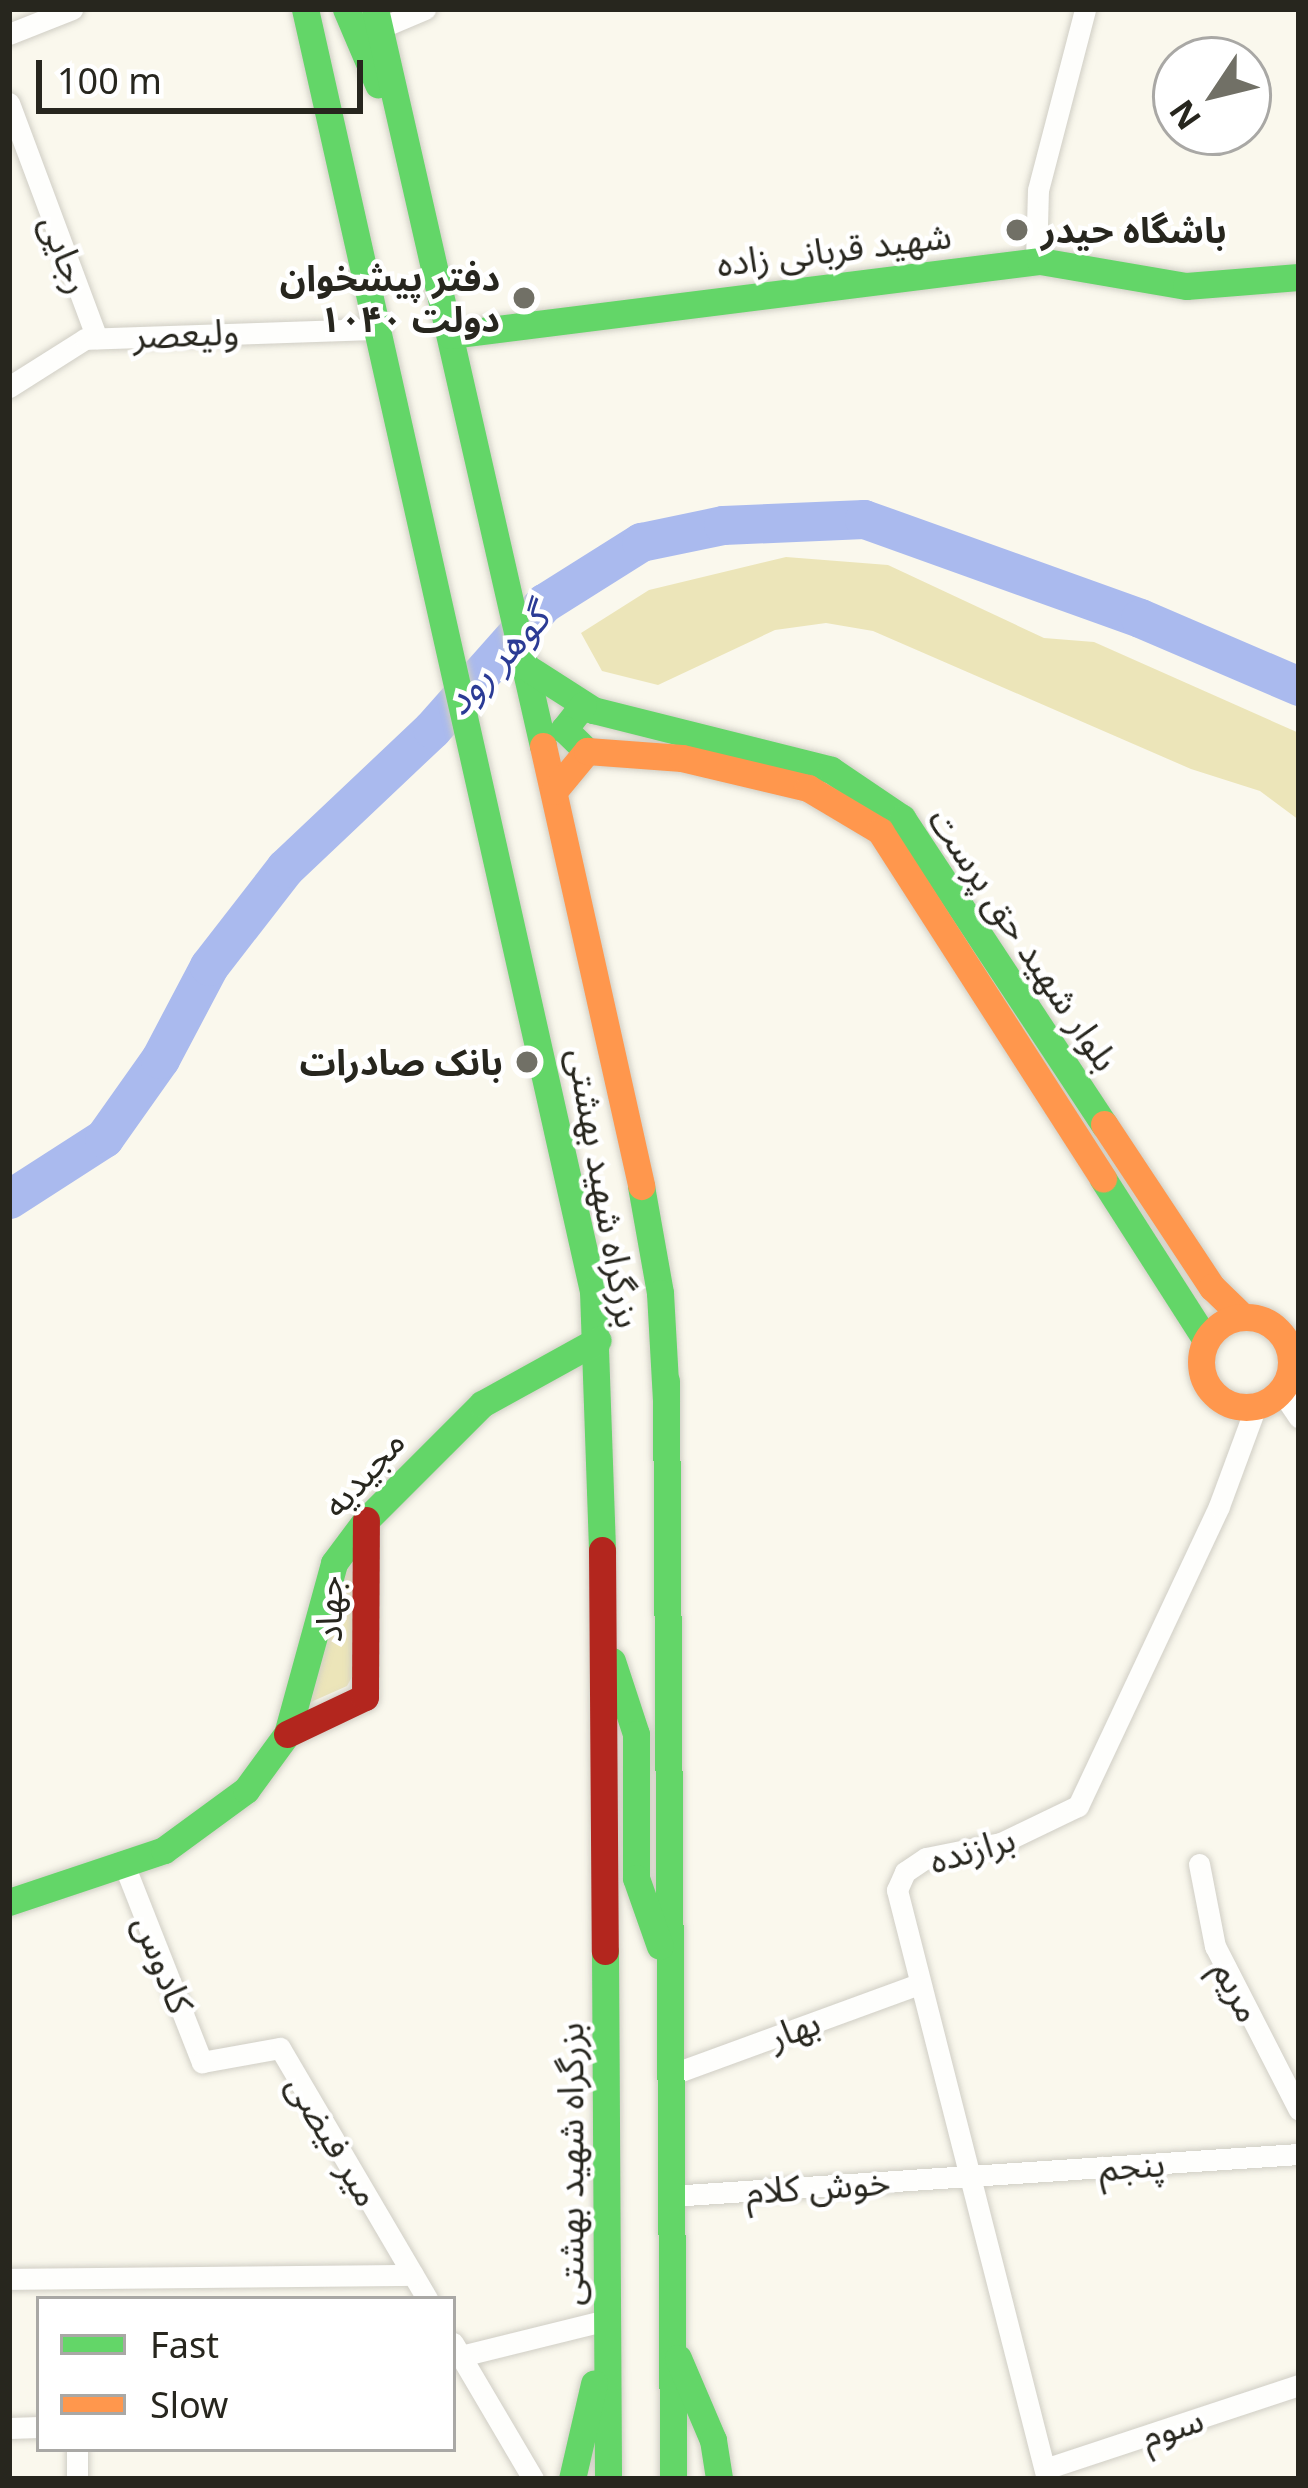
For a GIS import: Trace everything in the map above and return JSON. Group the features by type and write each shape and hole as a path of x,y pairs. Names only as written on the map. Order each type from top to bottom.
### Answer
{"main road":[{"name":"بزرگراه شهید بهشتی","path":"304,9 378,328 445,653 484,792 581,1218 598,1340 608,2476"},
{"path":"346,9 407,147"},
{"name":"بزرگراه شهید بهشتی","path":"378,19 646,1201 666,1392 673,2476"},
{"name":"شهید قربانی زاده","path":"450,335 1036,261 1186,286 1299,277"},
{"name":"بلوار شهید حق پرست","path":"526,667 572,700 800,759 875,794 926,851 1206,1340"},
{"path":"554,791 587,751 564,729 572,700"},
{"name":"بلوار شهید حق پرست","path":"587,751 762,772 845,805 880,830 1212,1287 1242,1316"},
{"path":"1242,1316 1285,1322 1295,1361 1281,1391 1256,1406 1214,1395 1201,1369 1206,1340 1242,1316"},
{"name":"مجیدیه","path":"287,1734 334,1562 365,1520 482,1404 598,1340"},
{"name":"جهاد","path":"287,1734 365,1697 365,1520"},
{"path":"602,1635 635,1729 636,1878 670,1971"},
{"path":"9,1902 125,1867 208,1824 246,1790 287,1734"},
{"path":"604,1812 669,1814"},
{"path":"572,2479 607,2324"},
{"path":"672,2344 713,2440 719,2479"}],"street":[{"path":"9,34 72,9"},
{"path":"378,19 425,9"},
{"path":"1036,261 1038,190 1053,113 1085,9"},
{"name":"رجایی","path":"9,103 98,338"},
{"name":"ولیعصر","path":"9,387 98,338 378,328"},
{"path":"1281,1391 1299,1418"},
{"name":"برازنده","path":"1046,2474 964,2176 897,1890 905,1872 926,1858 1048,1826 1078,1806 1219,1506 1256,1406"},
{"name":"مریم","path":"1198,1864 1215,1946 1299,2110"},
{"name":"کادوس","path":"125,1867 202,2062"},
{"name":"بهار","path":"670,2075 919,1984"},
{"name":"میر فیضی","path":"202,2062 280,2048 426,2296"},
{"name":"پنجم","path":"964,2176 1299,2154"},
{"name":"خوش کلام","path":"671,2196 964,2176"},
{"path":"9,2279 75,2289 413,2275"},
{"path":"532,2479 457,2349 607,2324"},
{"name":"سوم","path":"1046,2474 1299,2385"}],"shaded area":[{"path":"786,557 888,565 1044,638 1094,642 1299,733 1299,820 1260,791 1191,769 873,631 826,623 775,630 658,685 602,671 581,633 649,590"},
{"path":"344,1561 355,1565 355,1671 347,1686 302,1706"}],"waterway":[{"name":"گوهر رود","path":"9,1199 104,1138 160,1059 209,966 285,868 432,729 544,603 641,542 723,525 864,519 1140,618 1299,686"}],"traffic: fast":[{"path":"305,9 593,1291 602,1550"},
{"path":"346,9 378,84"},
{"path":"375,9 543,746"},
{"path":"450,335 1040,261 1186,286 1299,277"},
{"path":"526,667 593,710 831,770 902,818 1104,1124"},
{"path":"583,705 564,729 587,751"},
{"path":"1103,1179 1206,1340"},
{"path":"641,1186 660,1293 666,1402"},
{"path":"9,1902 164,1850 246,1790 287,1734 334,1563 366,1520 482,1404 598,1340"},
{"path":"666,1381 673,2479"},
{"path":"612,1661 636,1734 636,1878 660,1946"},
{"path":"605,1951 608,2479"},
{"path":"678,2358 713,2440 719,2479"},
{"path":"572,2479 594,2384"}],"traffic: slow":[{"path":"543,746 641,1186"},
{"path":"554,791 587,751 682,758 808,788 880,831 1103,1179"},
{"path":"1104,1124 1212,1287 1242,1316"},
{"path":"1246,1317 1263,1320 1278,1330 1288,1345 1291,1362 1288,1379 1278,1394 1263,1404 1246,1407 1229,1404 1214,1394 1204,1379 1201,1362 1204,1345 1214,1330 1229,1320 1246,1317"}],"traffic: jam":[{"path":"287,1734 365,1697 366,1520"},
{"path":"602,1550 605,1951"}],"place":[{"name":"باشگاه حیدر","path":"1017,230"},
{"name":"دفتر پیشخوان دولت ۱۰۴۰","path":"524,298"},
{"name":"بانک صادرات","path":"527,1062"}]}
